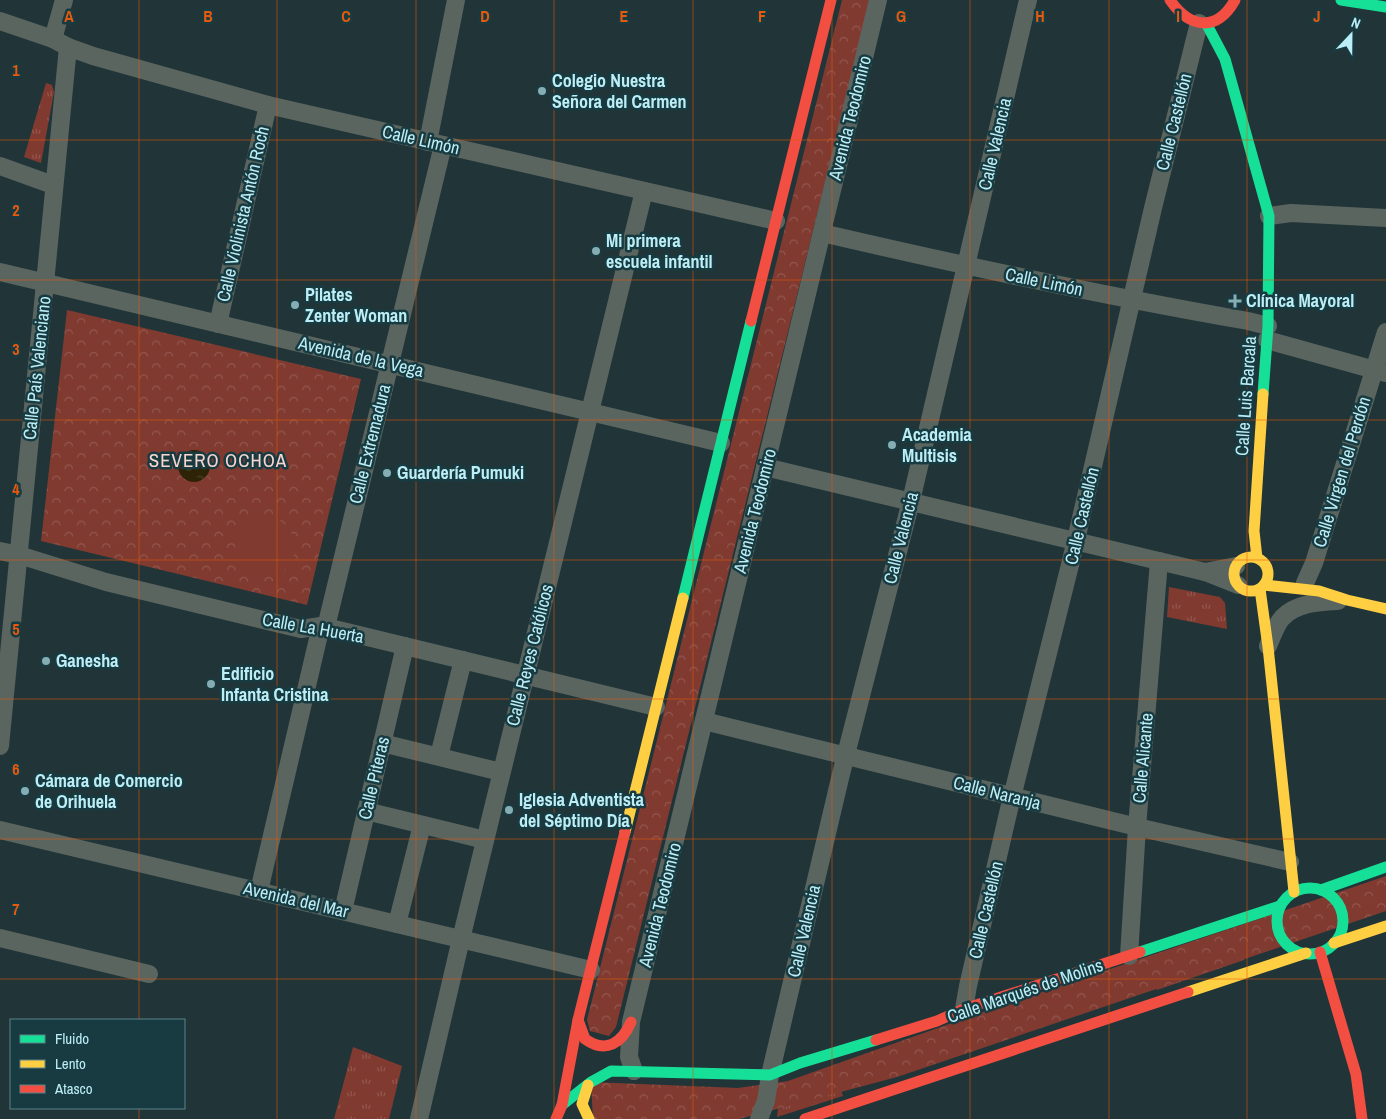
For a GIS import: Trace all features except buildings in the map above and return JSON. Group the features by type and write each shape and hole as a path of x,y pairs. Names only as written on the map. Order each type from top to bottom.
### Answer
{"street":[{"name":"Calle País Valenciano","path":"0,746 45,283 64,0"},
{"name":"Calle Extremadura","path":"259,891 389,364 436,144 456,0"},
{"path":"556,1119 562,1105 578,1020 831,0"},
{"name":"Avenida Teodomiro","path":"634,1071 629,1057 632,1022 878,0"},
{"name":"Calle Valencia","path":"770,1075 845,756 911,501 1028,0"},
{"path":"1170,0 1181,16 1202,23 1216,21 1224,25 1237,1"},
{"path":"1342,0 1386,7"},
{"name":"Calle Limón","path":"0,22 93,56 268,105 776,221"},
{"name":"Calle Luis Barcala","path":"1202,23 1225,59"},
{"name":"Calle Castellón","path":"964,1009 1012,796 1076,541 1132,300 1202,23"},
{"name":"Calle Luis Barcala","path":"1224,25 1225,59 1269,216 1268,333 1254,532 1257,558"},
{"name":"Calle Violinista Antón Roch","path":"218,324 268,105"},
{"path":"0,166 53,185"},
{"name":"Calle Reyes Católicos","path":"419,1119 525,675 644,191"},
{"path":"1269,216 1291,213 1386,218"},
{"name":"Calle Limón","path":"822,233 966,266 1132,300 1248,321 1268,333 1380,371"},
{"name":"Avenida de la Vega","path":"0,272 721,443"},
{"name":"Calle Virgen del Perdón","path":"1312,587 1314,563 1380,371 1386,332"},
{"path":"766,467 1205,572 1243,588 1312,587"},
{"name":"Calle Luis Barcala","path":"1239,563 1254,532"},
{"name":"Calle La Huerta","path":"0,551 106,582 301,629 323,626 656,707"},
{"path":"1205,572 1239,563 1252,557 1257,558 1277,573 1312,587 1347,600 1386,608"},
{"name":"Calle Alicante","path":"1129,956 1137,827 1159,561"},
{"path":"1239,563 1234,576 1265,621"},
{"path":"1277,573 1267,580 1262,587 1294,892"},
{"path":"1268,647 1282,618 1290,612 1301,606 1347,600"},
{"name":"Calle Piteras","path":"343,911 405,646"},
{"path":"439,756 463,660"},
{"name":"Calle Naranja","path":"704,721 1137,827 1290,862"},
{"path":"382,743 502,772"},
{"path":"366,811 485,840"},
{"path":"398,924 422,825"},
{"name":"Avenida del Mar","path":"0,830 591,970"},
{"path":"1290,862 1316,889 1329,894 1336,900 1342,918 1342,927 1334,943"},
{"path":"1306,953 1288,945 1278,929 1277,919 1280,906 1288,896 1294,892 1316,889 1386,867"},
{"name":"Calle Marqués de Molins","path":"562,1105 608,1072 770,1075 800,1063 937,1021 964,1009 1280,906"},
{"path":"805,1119 1306,953 1320,952 1334,943 1386,926"},
{"path":"0,938 148,974"},
{"path":"1320,952 1356,1074 1362,1119"},
{"name":"Avenida Teodomiro","path":"578,1020 586,1039 599,1046 617,1043 624,1036 632,1022"},
{"path":"759,1119 766,1101 770,1075"},
{"path":"588,1085 582,1104 589,1119"}],"green space":[{"path":"842,0 870,0 616,1027 609,1036 590,1031 587,1020"},
{"path":"46,83 52,85 54,92 41,163 24,157"},
{"path":"67,310 361,379 307,605 41,541"},
{"path":"259,517 271,517 282,522 290,530 295,541 293,559 282,572 271,577 259,577 248,572 240,564 235,553 235,541 240,530 248,522"},
{"path":"1169,587 1220,597 1225,603 1227,629 1167,617"},
{"path":"1386,876 1386,911 897,1077 739,1119 593,1119 591,1082 738,1088 788,1081 983,1012"},
{"path":"1241,953 1244,960 1157,990 1156,981"},
{"path":"353,1047 402,1066 389,1119 334,1119"},
{"path":"840,1088 843,1096 777,1117 778,1109"}],"water":[{"path":"194,450 205,455 210,466 205,477 194,482 183,477 178,466 183,455"}],"traffic: fast":[{"path":"1341,0 1386,7"},
{"path":"1206,23 1225,59 1269,216 1268,326 1263,394"},
{"path":"683,598 751,321"},
{"path":"1321,890 1386,867"},
{"path":"1310,888 1322,891 1333,898 1340,909 1343,921 1340,933 1333,944 1322,951 1310,954 1298,951 1287,944 1280,933 1277,921 1280,909 1287,898 1298,891 1310,888"},
{"path":"1140,952 1280,906"},
{"path":"562,1105 591,1082 611,1071 770,1075 800,1063 876,1040"}],"traffic: slow":[{"path":"1257,558 1254,531 1263,394"},
{"path":"1251,557 1258,558 1263,562 1267,567 1268,574 1267,581 1263,586 1258,590 1251,591 1244,590 1239,586 1235,581 1234,574 1235,567 1239,562 1244,558 1251,557"},
{"path":"1264,585 1319,591 1386,609"},
{"path":"1260,589 1294,892"},
{"path":"625,832 683,598"},
{"path":"1334,943 1386,926"},
{"path":"1188,992 1306,953"},
{"path":"588,1085 582,1104 589,1119"}],"traffic: jam":[{"path":"751,321 831,0"},
{"path":"1170,0 1186,17 1203,23 1212,22 1220,18 1235,0"},
{"path":"556,1119 562,1105 578,1020 625,832"},
{"path":"876,1040 937,1021 964,1009 1140,952"},
{"path":"1320,952 1356,1074 1362,1119"},
{"path":"805,1119 1188,992"},
{"path":"578,1020 585,1039 600,1046 606,1046 618,1041 631,1022"}],"place":[{"name":"Colegio Nuestra Señora del Carmen","path":"542,91"},
{"name":"Mi primera escuela infantil","path":"596,251"},
{"name":"Clínica Mayoral","path":"1235,301"},
{"name":"Pilates Zenter Woman","path":"295,305"},
{"name":"Academia Multisis","path":"892,445"},
{"name":"Guardería Pumuki","path":"387,473"},
{"name":"Ganesha","path":"46,661"},
{"name":"Edificio Infanta Cristina","path":"211,684"},
{"name":"Cámara de Comercio de Orihuela","path":"25,791"},
{"name":"Iglesia Adventista del Séptimo Día","path":"509,810"}],"district":[{"name":"SEVERO OCHOA","path":"218,460"}]}
